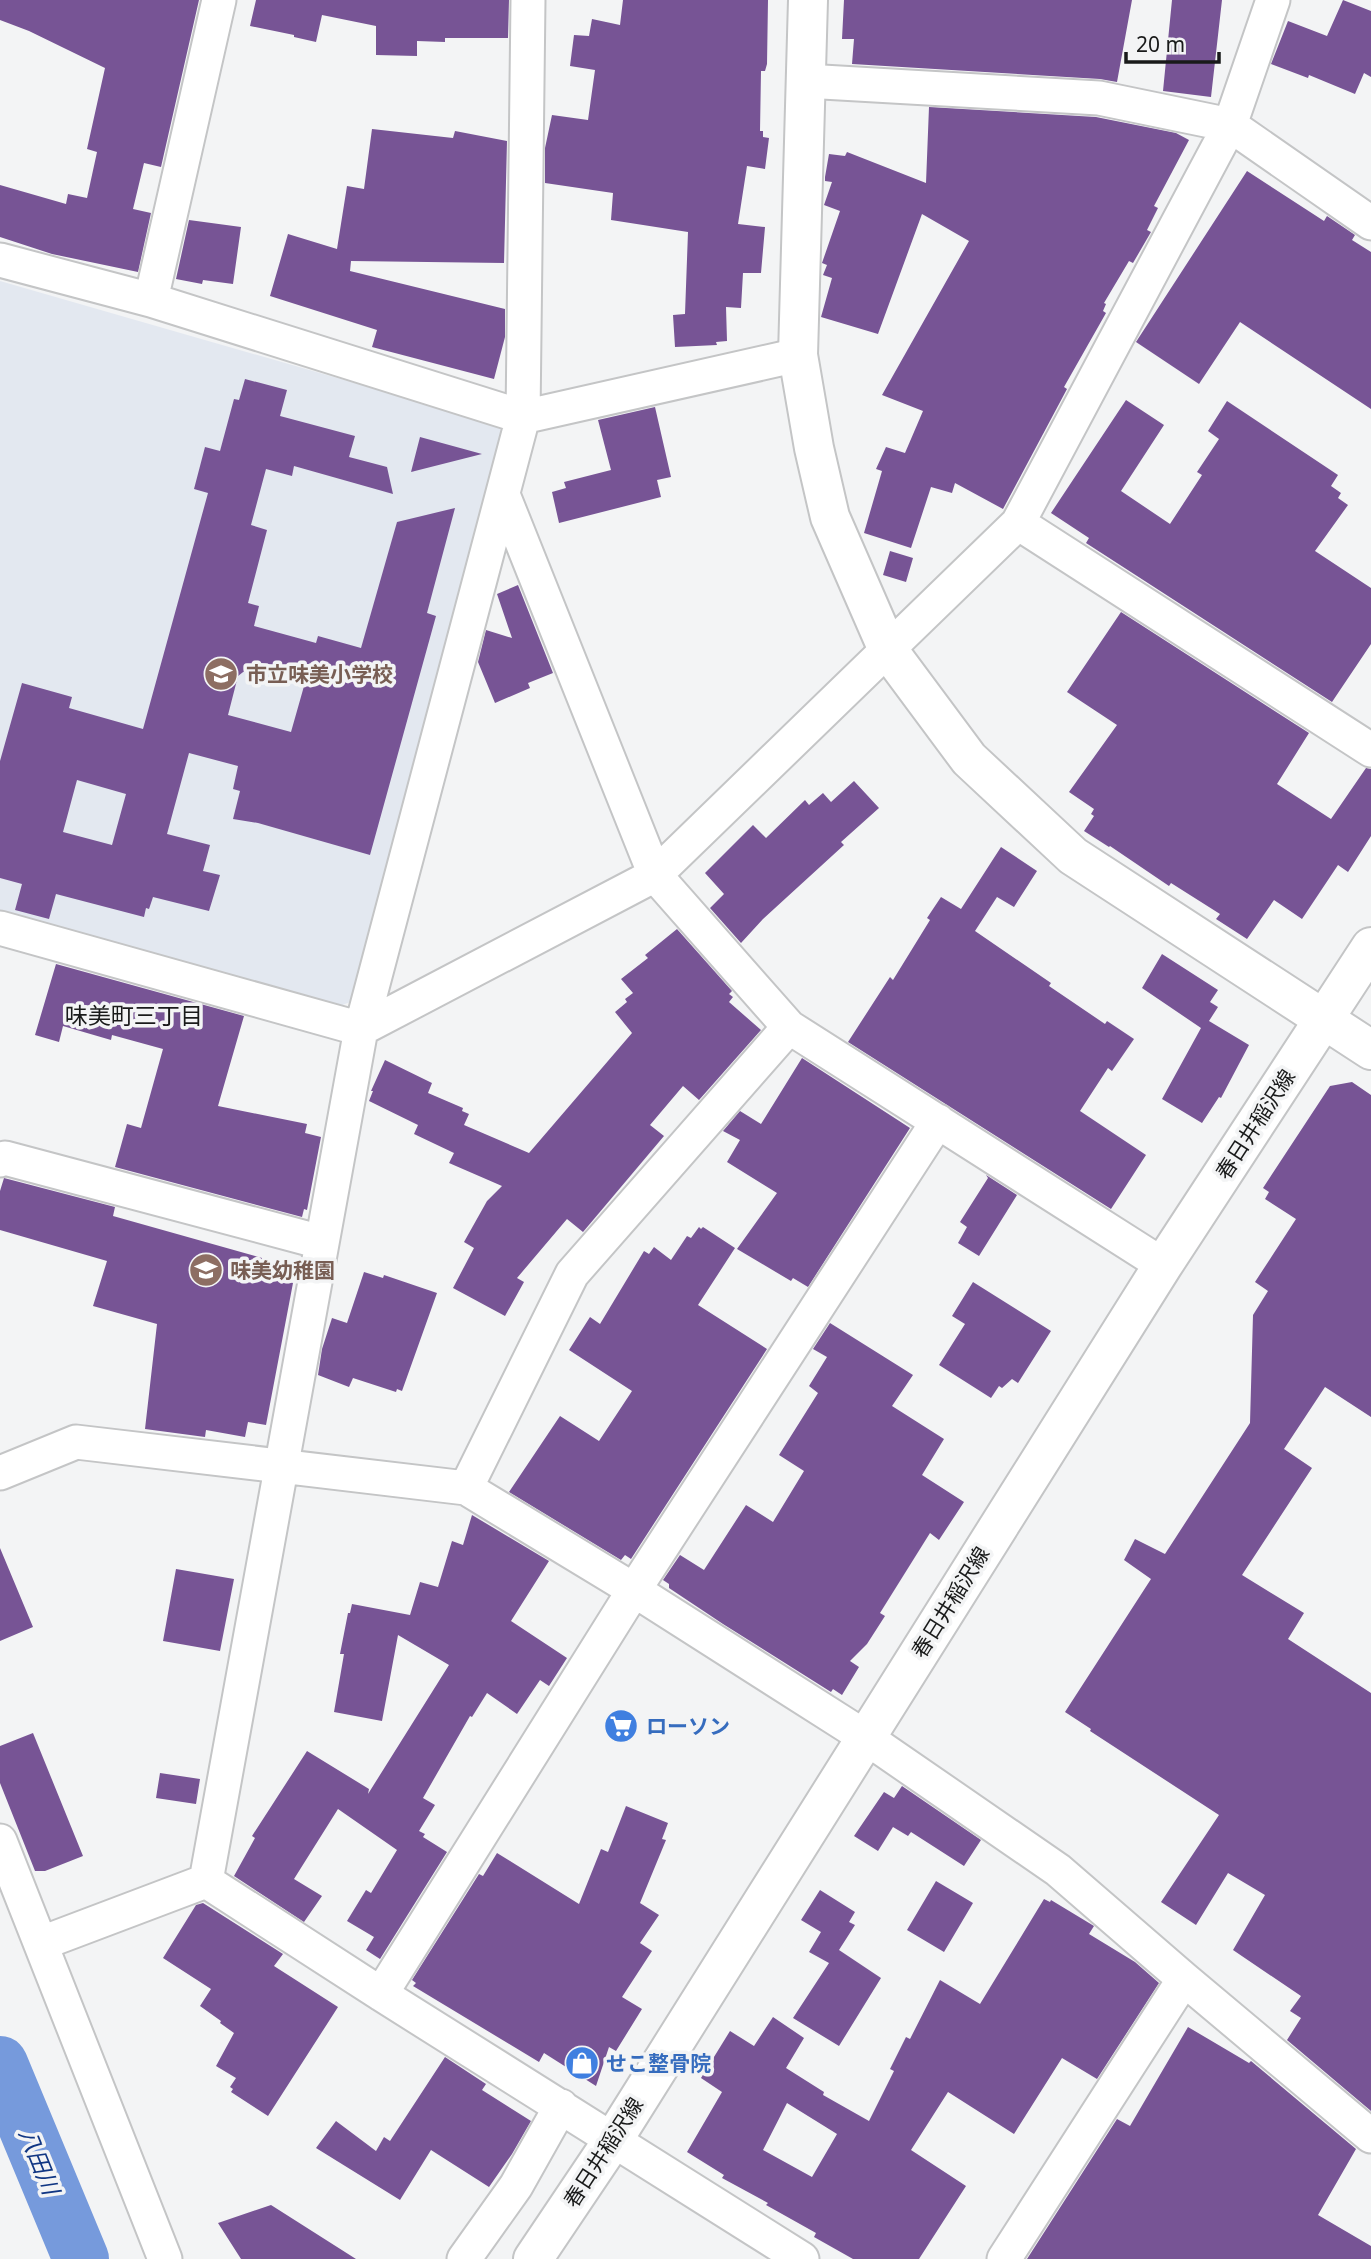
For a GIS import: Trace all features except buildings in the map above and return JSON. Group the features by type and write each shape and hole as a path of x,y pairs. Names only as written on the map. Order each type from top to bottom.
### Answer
{"main road":[{"path":"808,0 798,355 814,448 830,517 888,650 970,759 1073,856 1371,1051"},
{"name":"春日井稲沢線","path":"533,2259 612,2140 1163,1265 1371,947"}],"street":[{"path":"150,300 219,0"},
{"path":"206,1881 361,1029 523,417 528,0"},
{"path":"0,928 361,1029 655,875 1018,523 1230,125 1273,0"},
{"path":"805,81 1099,98 1230,125 1371,223"},
{"path":"0,260 150,300 523,417 798,355"},
{"path":"503,496 655,875 789,1027 1163,1265"},
{"path":"1018,523 1371,750"},
{"path":"466,1488 572,1274 789,1027"},
{"path":"381,1994 634,1590 938,1121"},
{"path":"0,1160 5,1158 321,1242"},
{"path":"0,1473 76,1442 466,1488 634,1590 865,1737 1058,1870 1371,2136"},
{"path":"0,1841 165,2259"},
{"path":"42,1943 206,1881"},
{"path":"206,1881 802,2259"},
{"path":"1004,2259 1184,1979"},
{"path":"464,2259 516,2186 561,2106"}],"shaded area":[{"name":"市立味美小学校","path":"0,281 497,424 505,437 353,1001 337,1007 0,911"}],"waterway":[{"name":"八田川","path":"0,2064 81,2259"}],"place":[{"name":"市立味美小学校","path":"221,674"},
{"name":"味美幼稚園","path":"206,1270"},
{"name":"ローソン","path":"621,1726"},
{"name":"せこ整骨院","path":"582,2063"}],"district":[{"name":"味美町三丁目","path":"134,1015"}]}
